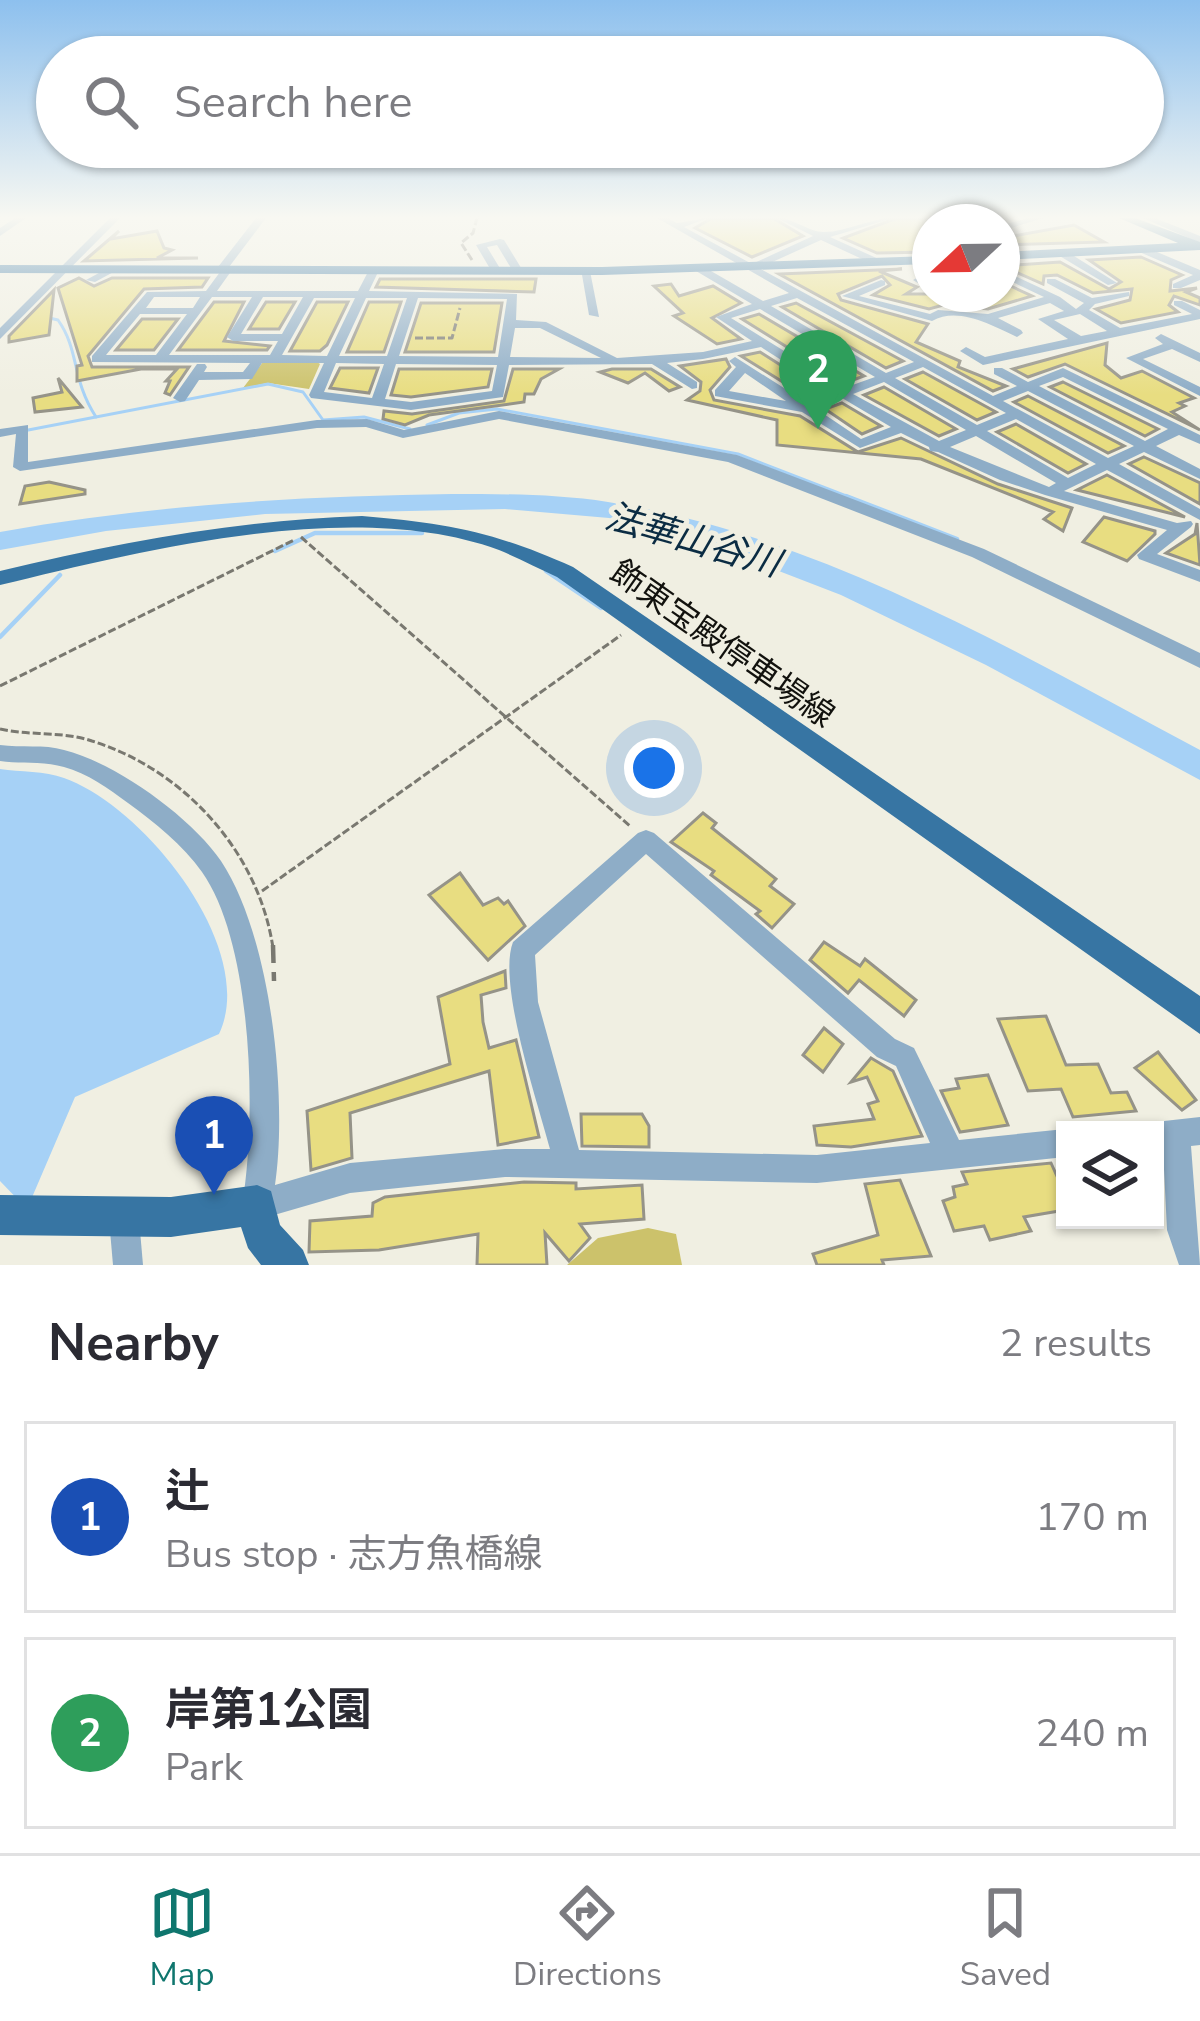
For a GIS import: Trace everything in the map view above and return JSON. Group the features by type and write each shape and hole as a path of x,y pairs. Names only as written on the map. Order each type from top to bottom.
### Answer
{"main road":[{"name":"飾東宝殿停車場線","path":"0,578 180,541 431,526 494,538 548,562 638,623 1200,1017"},
{"path":"0,1215 124,1219 257,1204 262,1234 288,1265"}],"street":[{"path":"0,335 57,277"},
{"path":"91,280 97,277"},
{"path":"160,358 220,277"},
{"path":"371,277 362,295 332,360 316,395 440,402 498,394 504,361 510,325 513,296 414,295 362,295 310,295 260,294 151,294 96,359 160,358 266,360 332,360 391,359 504,361 612,359 726,355 764,343"},
{"path":"587,277 596,315"},
{"path":"715,277 977,430 1058,488"},
{"path":"770,277 1200,516"},
{"path":"1068,277 1051,281 1118,332"},
{"path":"1100,277 1112,283"},
{"path":"1177,286 1196,277"},
{"path":"1020,283 1082,308"},
{"path":"848,296 881,284"},
{"path":"835,290 932,318 938,313 988,316 1002,312"},
{"path":"260,294 233,338 285,338"},
{"path":"722,317 798,294"},
{"path":"1078,340 1044,319 1125,294"},
{"path":"194,376 248,376 285,338 310,295"},
{"path":"377,402 414,295"},
{"path":"1020,305 1051,299 1082,308"},
{"path":"1178,303 1200,315"},
{"path":"705,307 935,448 1178,528"},
{"path":"137,311 196,311"},
{"path":"994,364 1078,340 1200,315"},
{"path":"988,316 1017,333"},
{"path":"510,325 542,324 612,359"},
{"path":"1146,329 1200,358"},
{"path":"1132,358 1171,345"},
{"path":"1115,348 1198,398"},
{"path":"966,352 1200,475"},
{"path":"726,355 860,444 901,428"},
{"path":"650,357 692,385"},
{"path":"181,398 206,359"},
{"path":"440,402 450,360"},
{"path":"743,367 720,393 804,407 923,363"},
{"path":"992,401 1063,372 1200,440"},
{"path":"770,427 773,404"},
{"path":"935,448 1016,414"},
{"path":"0,433 23,432 20,467 317,424 367,423 403,434 499,415 733,458 978,553 1200,662"},
{"path":"1058,488 1178,430"},
{"path":"1200,516 1145,554 1200,576"},
{"path":"0,753 65,758 120,786 212,867 244,947 255,1003 266,1142 257,1204 350,1178 506,1163 817,1169 949,1151 1056,1144"},
{"path":"568,1163 525,1002 522,950 646,840 886,1048 905,1057 949,1151"},
{"path":"1177,1134 1182,1230 1194,1265"},
{"path":"124,1219 128,1265"}],"path":[{"path":"0,686 302,533 646,840"},
{"path":"261,892 638,623"}],"shaded area":[{"path":"263,362 320,364 309,389 268,383 243,388"},
{"path":"648,1228 676,1234 682,1265 567,1265 598,1238"}],"water":[{"path":"0,769 64,778 128,818 159,849 209,923 223,962 227,1000 219,1034 75,1097 27,1209 0,1181"}],"building":[{"path":"785,277 879,277 838,294 841,300 928,324 916,342 960,361 958,367 1006,386 993,391"},
{"path":"883,277 912,285 906,294 912,294 912,305 873,295 890,285"},
{"path":"1061,277 1087,277 1109,289 1121,282 1114,277 1178,277 1171,280 1170,291 1197,288 1186,292 1200,298 1200,305 1174,296 1169,305 1178,312 1121,323 1096,309 1130,300 1132,289 1093,293"},
{"path":"79,278 94,286 112,278 208,278 202,287 144,289 88,356 92,367 189,367 170,395 165,393 170,381 166,381 177,369 141,369 77,381 77,366 82,365 58,288"},
{"path":"380,279 536,279 534,292 376,287"},
{"path":"671,284 679,296 713,286 741,303 712,318 741,339 717,344 674,316 683,313 654,286"},
{"path":"54,290 49,335 9,342 9,336"},
{"path":"214,302 244,302 224,341 270,346 267,350 178,350"},
{"path":"266,302 295,302 279,329 249,329"},
{"path":"317,302 348,302 320,351 290,351"},
{"path":"369,302 401,302 384,352 347,352"},
{"path":"421,303 502,303 494,352 405,352"},
{"path":"796,303 903,361 886,368 782,307"},
{"path":"759,314 864,376 845,383 742,319"},
{"path":"142,319 178,319 154,350 116,350"},
{"path":"1107,343 1105,365 1121,378 1142,371 1194,398 1179,403 1185,406 1172,412 1200,430 1065,364 1028,377 1013,369"},
{"path":"760,352 823,392 807,397 741,356"},
{"path":"726,359 730,367 710,390 714,400 800,416 858,452 901,438 998,484 1072,508 1063,531 1044,519 1053,512 921,459 777,445 777,420 687,400 700,391 701,382 680,366"},
{"path":"340,368 378,368 369,393 330,388"},
{"path":"399,369 492,369 488,387 411,397 391,395"},
{"path":"513,369 559,369 541,379 534,394 525,394 524,402 429,415 405,425 383,419 384,411 412,414 504,401"},
{"path":"651,369 680,387 669,391 645,373 628,383 600,372"},
{"path":"923,372 996,412 977,420 905,379"},
{"path":"58,378 82,407 35,412 33,398 62,392"},
{"path":"1063,382 1158,429 1145,436 1050,387"},
{"path":"884,387 956,429 939,436 864,395"},
{"path":"1028,396 1124,446 1108,453 1014,402"},
{"path":"842,403 881,426 862,434 825,409"},
{"path":"1016,424 1086,464 1068,473 997,432"},
{"path":"1144,457 1200,483 1200,504 1129,464"},
{"path":"1107,475 1185,517 1077,490"},
{"path":"49,482 85,490 85,494 20,504 25,486"},
{"path":"1104,517 1155,534 1127,561 1083,542"},
{"path":"1197,523 1200,565 1166,553 1195,534"},
{"path":"703,813 716,823 712,828 776,879 770,886 794,904 772,928 756,914 760,911 711,875 714,871 671,842"},
{"path":"460,873 483,905 498,898 504,904 508,901 525,926 488,960 429,895"},
{"path":"824,942 860,966 865,959 916,1000 904,1016 859,980 848,993 810,960"},
{"path":"505,971 506,988 481,995 483,1022 489,1048 516,1040 539,1137 498,1145 489,1071 350,1113 352,1158 311,1170 307,1111 450,1064 438,997"},
{"path":"1046,1016 1066,1065 1098,1064 1111,1093 1127,1092 1136,1111 1073,1117 1061,1089 1028,1091 998,1019"},
{"path":"824,1028 843,1044 823,1072 803,1055"},
{"path":"1158,1052 1196,1100 1182,1110 1135,1068"},
{"path":"871,1058 893,1071 922,1136 851,1147 817,1145 814,1126 874,1119 868,1104 878,1101 867,1077 851,1082"},
{"path":"988,1075 1008,1125 960,1132 941,1091 959,1088 956,1079"},
{"path":"581,1114 642,1114 649,1126 649,1147 582,1146"},
{"path":"1051,1163 1056,1174 1056,1212 1024,1217 1031,1231 990,1240 984,1226 954,1231 943,1201 955,1197 953,1187 967,1184 962,1172"},
{"path":"900,1180 931,1256 882,1260 884,1265 817,1265 813,1254 878,1235 865,1184"},
{"path":"524,1182 576,1183 576,1189 642,1185 644,1219 580,1224 590,1238 569,1261 545,1233 547,1265 477,1265 478,1234 379,1250 309,1252 310,1221 372,1216 373,1203 385,1197"}],"waterway":[{"path":"45,317 58,320 65,332 96,417"},
{"path":"96,417 268,384 303,392 323,420 364,417 410,429"},
{"path":"427,425 459,413 497,409 738,454 854,499"},
{"path":"23,431 96,417"},
{"path":"846,496 957,539"},
{"name":"法華山谷川","path":"0,541 159,516 265,507 505,502 609,510 706,534 851,588 996,657 1200,766"},
{"path":"275,551 315,533 422,533"},
{"path":"546,571 601,608"},
{"path":"0,637 60,575"}],"place":[{"name":"岸第1公園","path":"818,429"},
{"name":"辻","path":"214,1195"}]}
